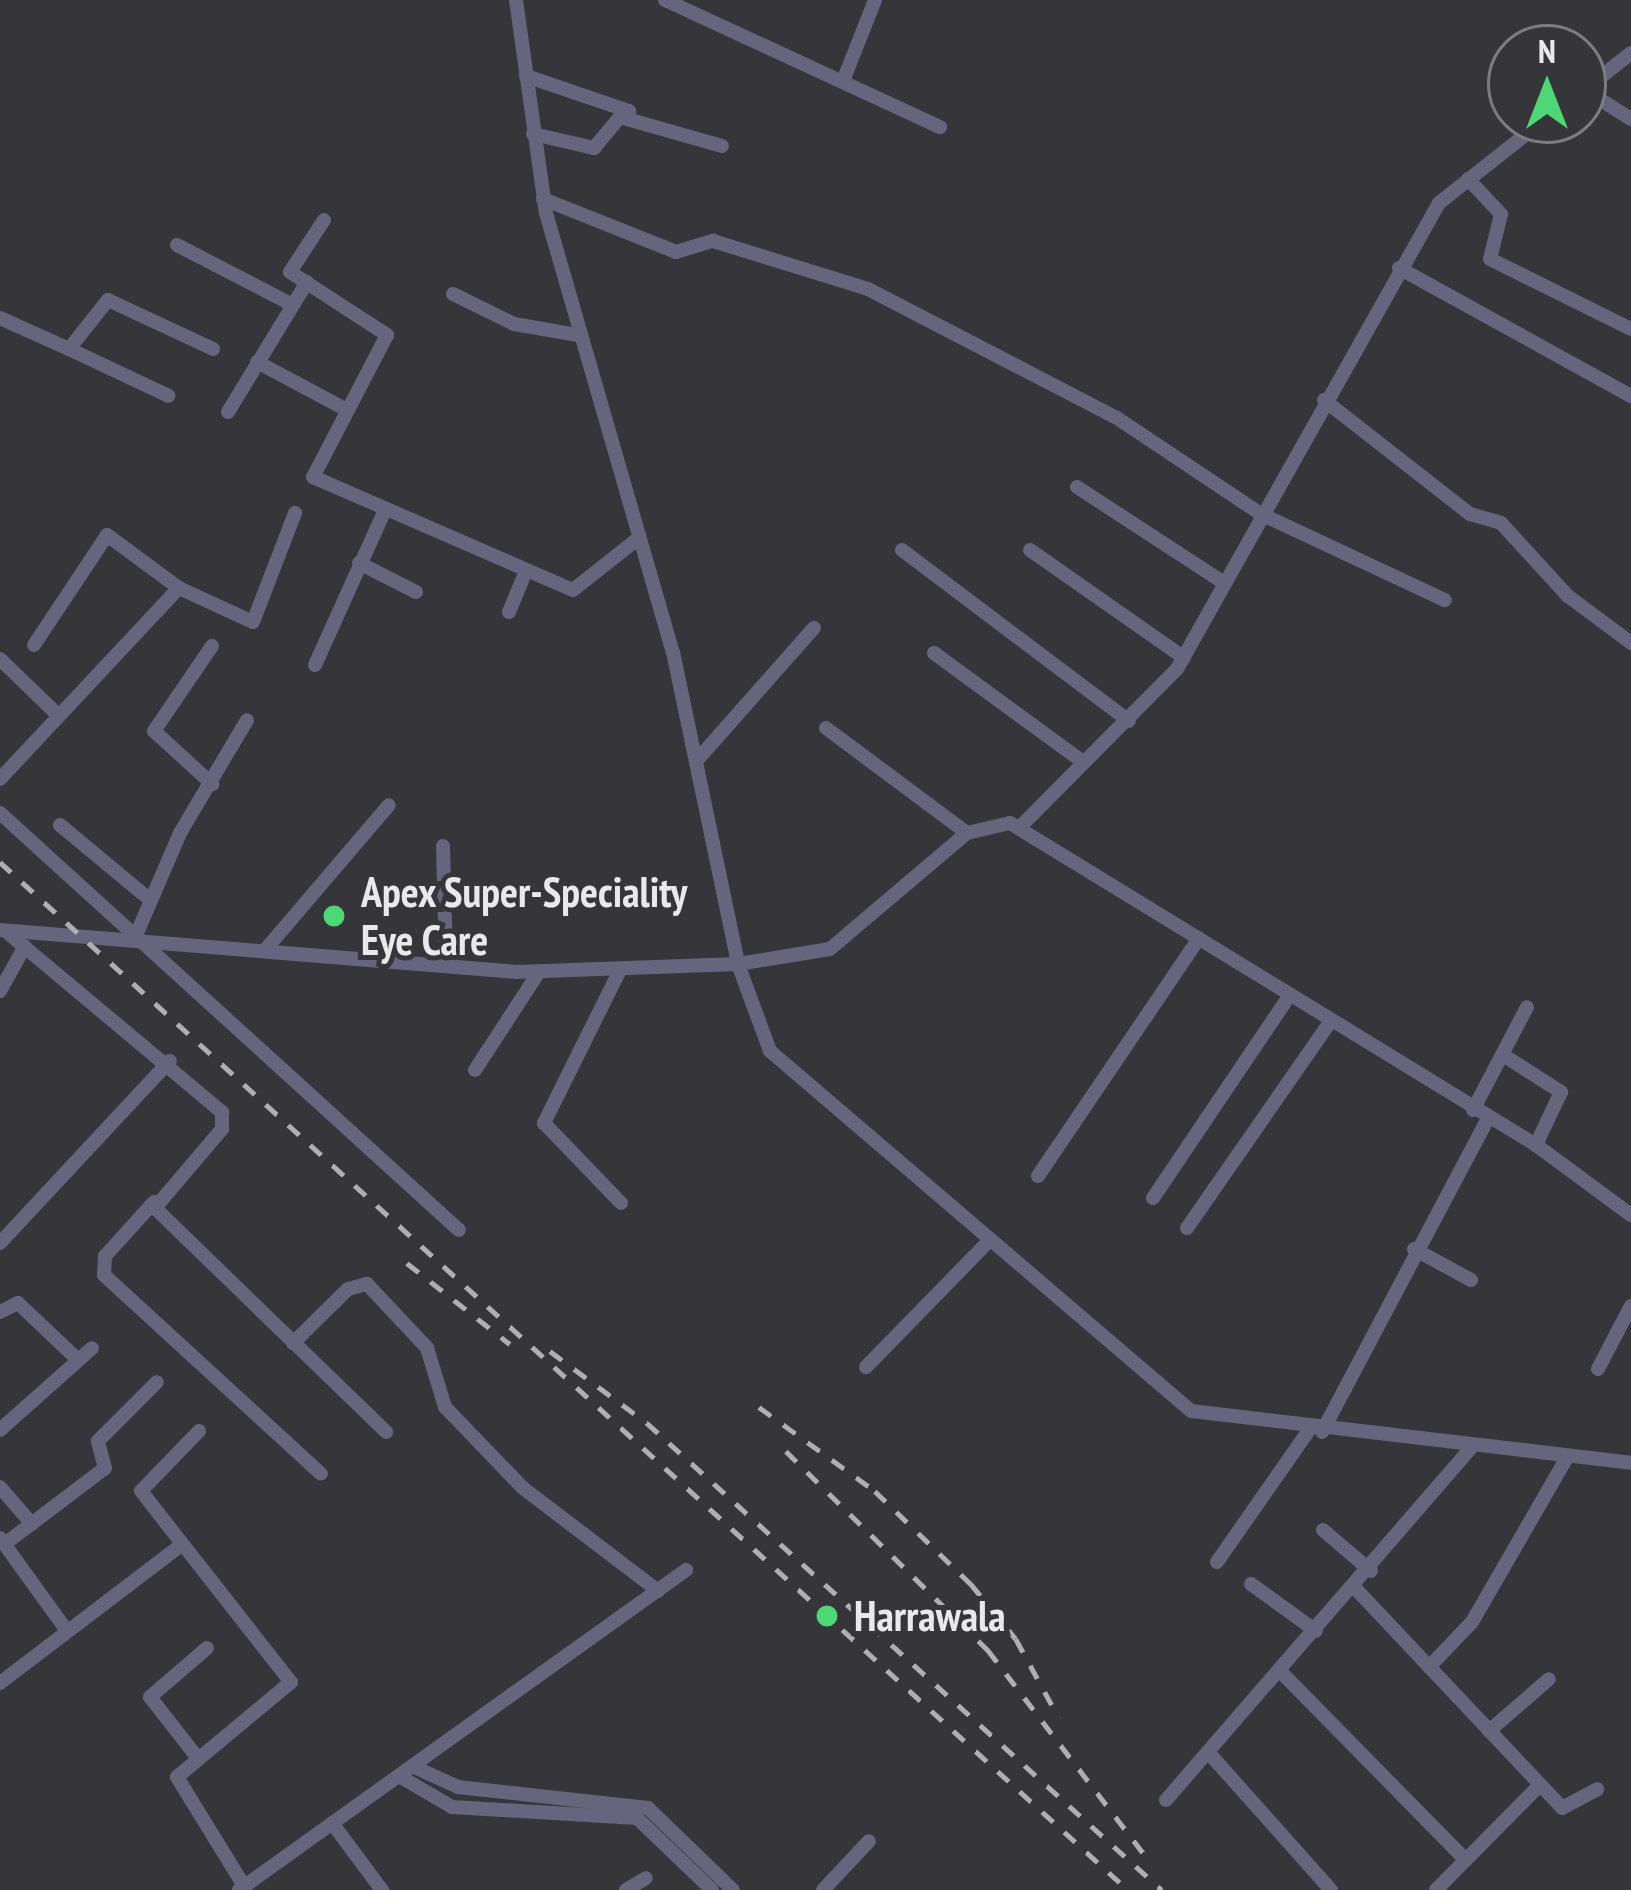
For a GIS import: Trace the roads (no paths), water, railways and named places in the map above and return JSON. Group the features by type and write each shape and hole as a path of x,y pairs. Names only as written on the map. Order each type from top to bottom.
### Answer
{"street":[{"path":"516,0 543,199 698,759 738,964 770,1051 987,1243 1191,1411 1316,1431 1631,1463"},
{"path":"665,0 940,127"},
{"path":"843,81 875,0"},
{"path":"1607,72 1631,53"},
{"path":"526,76 629,110"},
{"path":"533,134 594,148 620,117 722,146"},
{"path":"2,931 142,938 539,973 738,964 830,949 967,833 1021,826 1129,722 1184,658 1324,400 1439,203 1513,144"},
{"path":"1468,179 1501,214 1490,259 1631,329"},
{"path":"543,199 676,252 713,241 868,289 1118,418 1261,514 1445,600"},
{"path":"325,220 291,263 307,282 387,327 313,477 384,512 573,590 640,537"},
{"path":"177,245 291,304"},
{"path":"1399,268 1631,396"},
{"path":"228,412 307,282"},
{"path":"453,294 514,324 578,335"},
{"path":"69,349 108,300 213,350"},
{"path":"0,318 169,396"},
{"path":"256,362 343,409"},
{"path":"1324,400 1470,514 1501,523 1568,596 1631,643"},
{"path":"1077,487 1224,583"},
{"path":"315,664 384,512"},
{"path":"34,645 107,535 179,588 253,622 295,513"},
{"path":"902,550 1129,722"},
{"path":"1030,550 1184,658"},
{"path":"359,563 416,592"},
{"path":"509,612 526,571"},
{"path":"0,779 179,588"},
{"path":"698,759 814,628"},
{"path":"212,646 154,730 212,784"},
{"path":"934,653 1083,762"},
{"path":"0,659 57,714"},
{"path":"142,938 148,898 247,720"},
{"path":"826,728 967,833"},
{"path":"266,949 389,806"},
{"path":"0,813 142,938 190,993 459,1230"},
{"path":"60,825 148,898"},
{"path":"1021,826 1536,1145 1623,1201 1631,1215"},
{"path":"443,846 446,964"},
{"path":"2,931 170,1061 225,1124 105,1256 104,1275 321,1474"},
{"path":"1038,1176 1199,938"},
{"path":"0,991 25,946"},
{"path":"620,970 544,1124 621,1203"},
{"path":"476,1070 539,973"},
{"path":"1153,1198 1290,995"},
{"path":"1473,1110 1526,1007"},
{"path":"1187,1228 1331,1021"},
{"path":"1503,1054 1561,1092 1536,1145"},
{"path":"0,1243 170,1061"},
{"path":"1217,1562 1316,1431 1488,1119"},
{"path":"154,1202 386,1432"},
{"path":"866,1367 987,1243"},
{"path":"1414,1249 1471,1280"},
{"path":"293,1343 347,1289 367,1284 427,1348 445,1406 523,1488 658,1591"},
{"path":"0,1312 18,1304 78,1360"},
{"path":"1598,1369 1631,1306"},
{"path":"0,1430 92,1348"},
{"path":"67,1630 3,1541 105,1468 98,1441 157,1382"},
{"path":"199,1431 140,1487 291,1682 197,1757 176,1784 241,1888 686,1570"},
{"path":"1166,1800 1371,1571 1474,1444"},
{"path":"1429,1667 1472,1622 1568,1456"},
{"path":"0,1487 32,1524"},
{"path":"1323,1530 1371,1571"},
{"path":"0,1683 181,1545"},
{"path":"1251,1584 1316,1630"},
{"path":"1354,1588 1566,1810 1597,1789"},
{"path":"197,1757 150,1697 207,1648"},
{"path":"1280,1671 1466,1860"},
{"path":"1489,1732 1549,1679"},
{"path":"1208,1752 1331,1890"},
{"path":"406,1771 452,1807 645,1814 733,1890"},
{"path":"1436,1890 1540,1784"},
{"path":"645,1814 712,1890"},
{"path":"332,1823 382,1890"},
{"path":"824,1890 869,1841"},
{"path":"626,1890 646,1878"}],"railway":[{"path":"0,862 1128,1890"},
{"path":"407,1263 510,1344"},
{"path":"550,1351 647,1423 1162,1890"},
{"path":"759,1407 875,1491 971,1584 1016,1639 1059,1718"},
{"path":"786,1451 988,1650 1148,1859"}],"place":[{"name":"Apex Super-Speciality Eye Care","path":"334,916"},
{"name":"Harrawala","path":"827,1616"}]}
